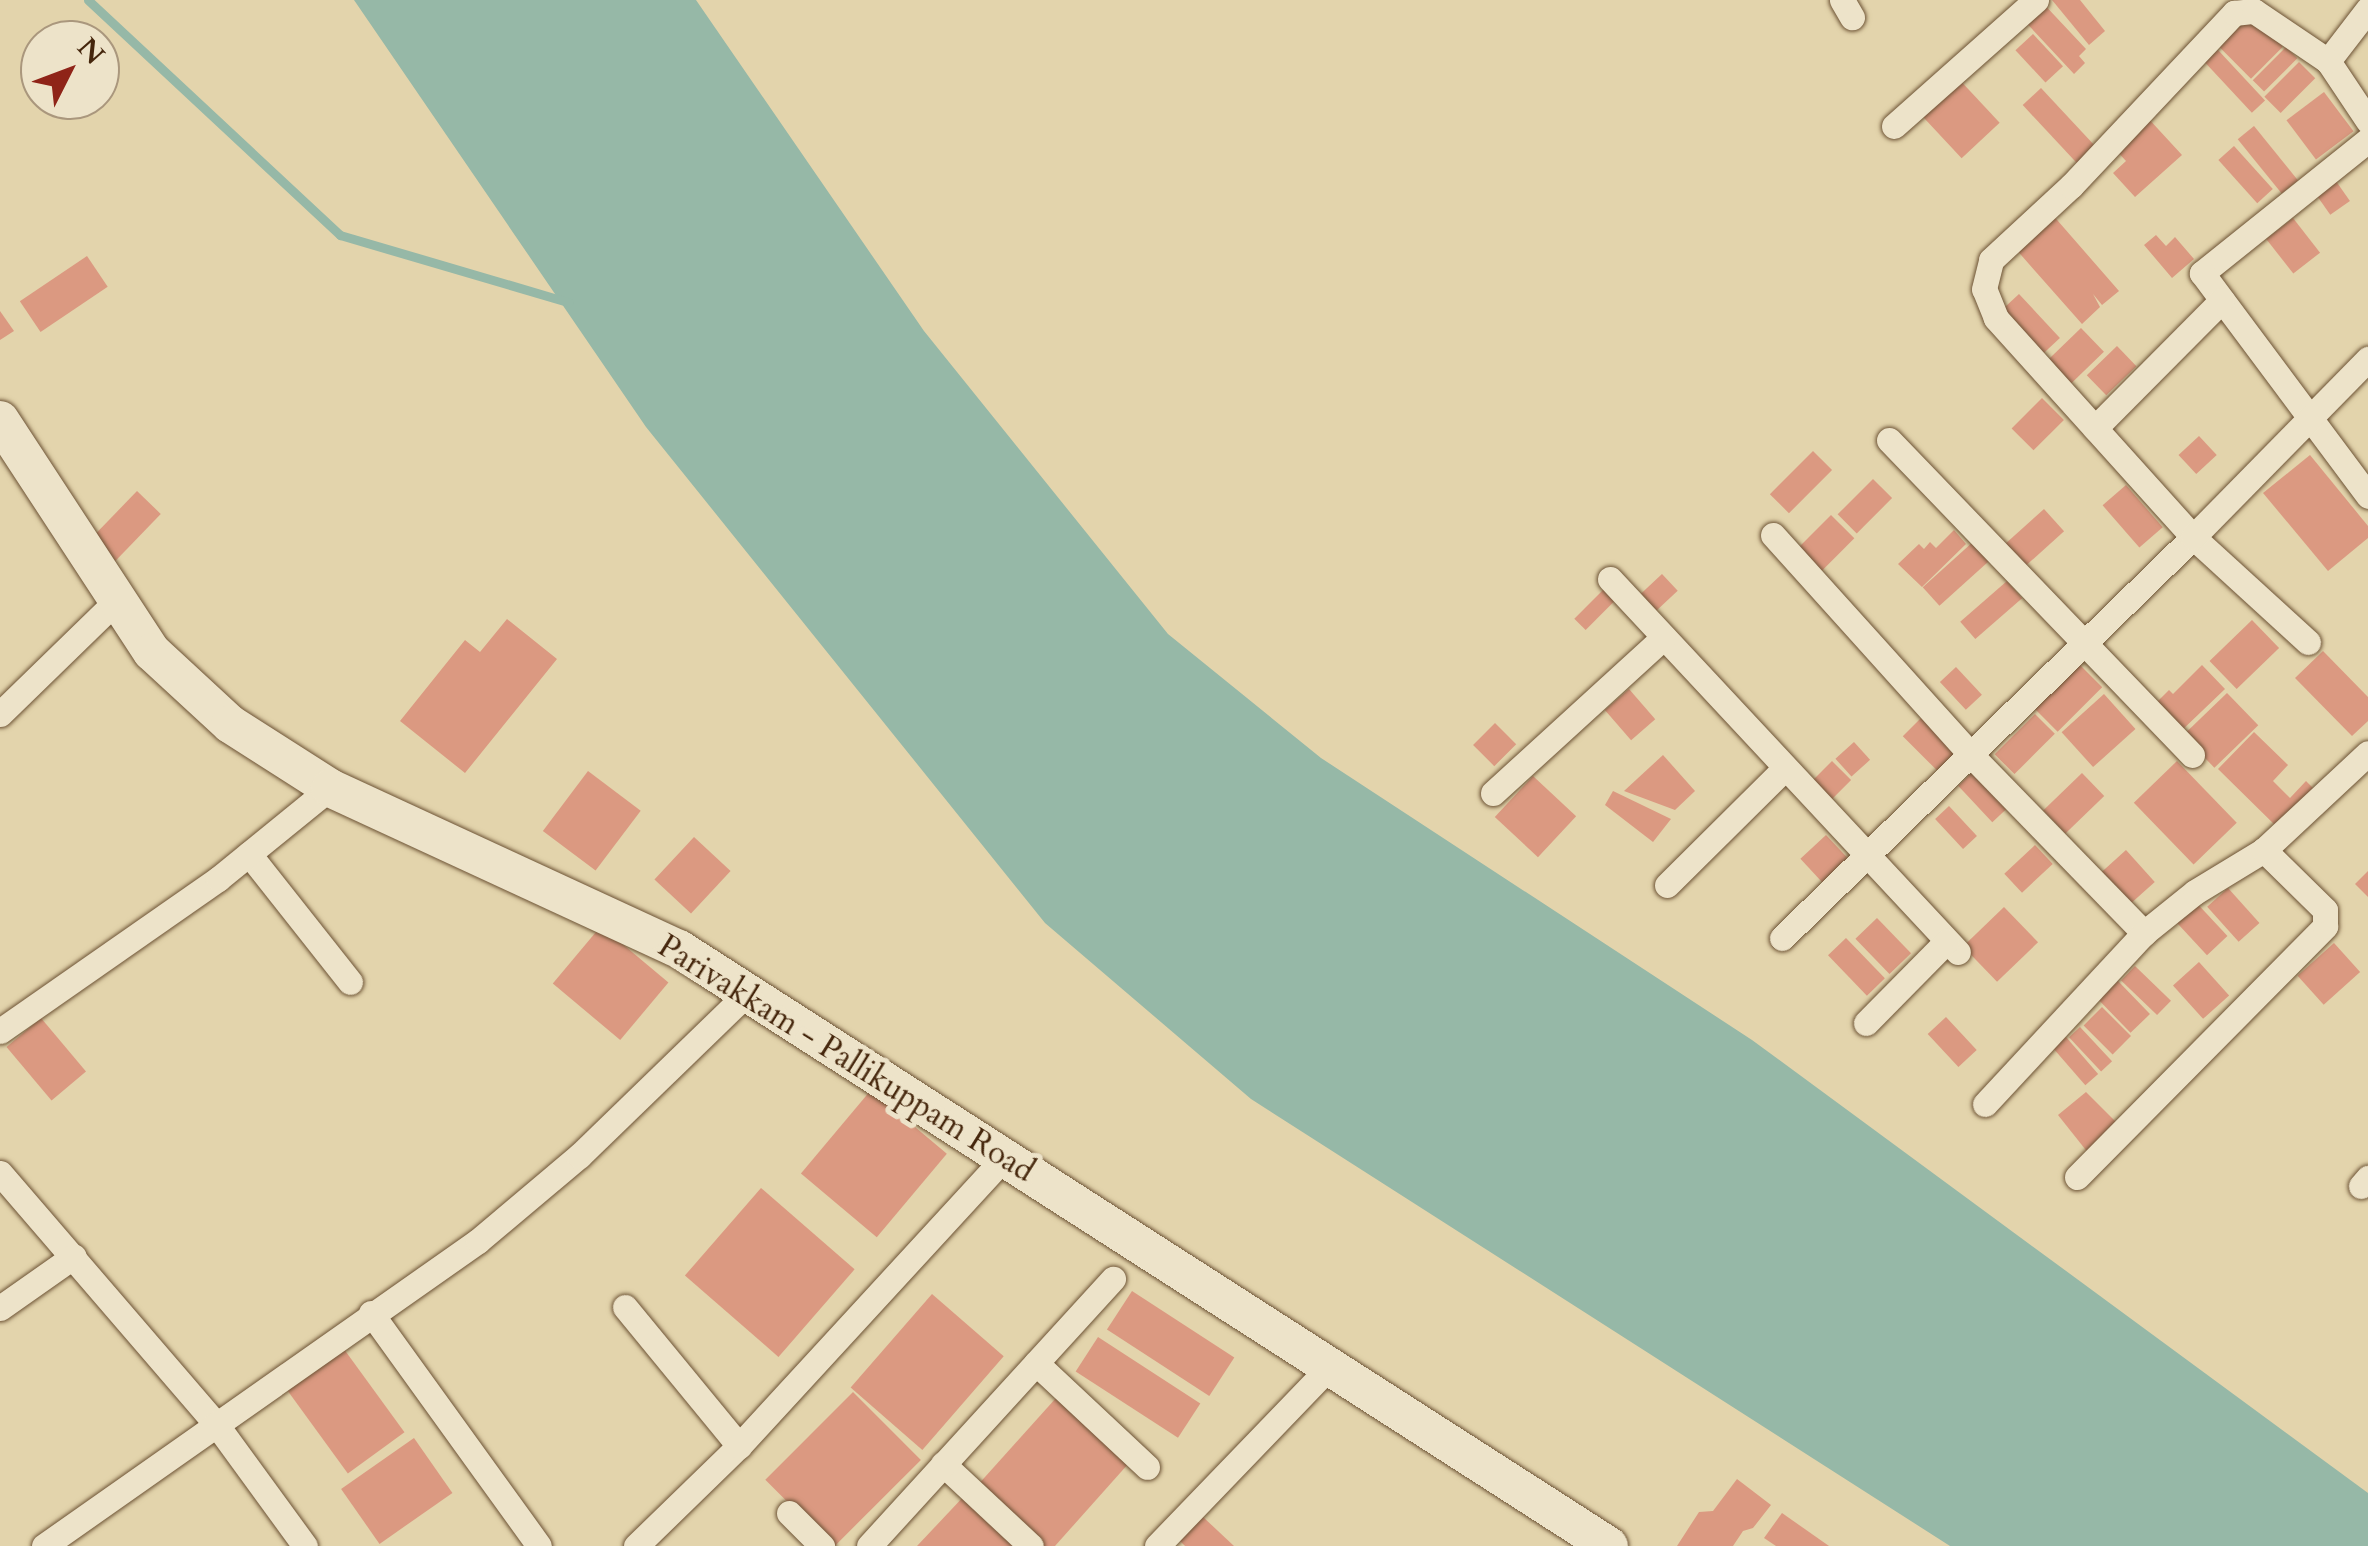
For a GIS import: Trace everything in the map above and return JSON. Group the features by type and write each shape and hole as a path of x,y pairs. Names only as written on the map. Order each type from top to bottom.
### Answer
{"street":[{"path":"1894,126 2036,0"},
{"path":"2328,61 2368,8"},
{"path":"2308,642 2193,538 1996,318 1984,289 1990,260 2070,186 2234,12 2254,11 2328,61 2368,121"},
{"path":"2368,140 2202,273 2368,496"},
{"path":"2094,428 2222,300"},
{"path":"1782,938 2080,642 2193,538 2368,359"},
{"name":"Parivakkam - Pallikuppam Road","path":"0,420 152,652 230,724 330,788 678,949 1609,1546"},
{"path":"1889,440 2192,755"},
{"path":"1773,535 1970,754 2144,933"},
{"path":"1610,579 1953,947 1866,1023"},
{"path":"0,714 116,600"},
{"path":"1493,793 1664,637"},
{"path":"1985,1104 2144,933 2195,892 2264,850 2368,753"},
{"path":"1668,885 1785,768"},
{"path":"0,1030 248,854 330,788"},
{"path":"2077,1178 2325,926 2324,910 2264,850"},
{"path":"248,854 350,982"},
{"path":"44,1546 370,1312 478,1241 579,1156 746,994"},
{"path":"636,1546 739,1446 1005,1158"},
{"path":"0,1172 216,1424 305,1546"},
{"path":"0,1308 74,1256"},
{"path":"869,1546 1112,1278"},
{"path":"625,1307 739,1446"},
{"path":"370,1312 539,1546"},
{"path":"1036,1362 1147,1467"},
{"path":"1157,1546 1329,1367"},
{"path":"943,1464 1030,1546"},
{"path":"789,1513 822,1546"}],"shaded area":[{"path":"354,0 696,0 924,331 1168,634 1321,758 1752,1040 2368,1493 2368,1546 1950,1546 1251,1099 1045,923 646,427"}],"building":[{"path":"2040,0 2086,49 2079,56 2085,63 2074,74 2020,16"},
{"path":"2052,0 2080,0 2105,31 2089,45"},
{"path":"2251,15 2283,47 2251,79 2219,47"},
{"path":"2033,34 2063,66 2045,83 2015,50"},
{"path":"2286,47 2297,58 2264,92 2253,80"},
{"path":"2218,50 2265,100 2252,113 2205,62"},
{"path":"2299,62 2315,78 2281,113 2264,97"},
{"path":"1956,76 2000,123 1962,158 1918,111"},
{"path":"2041,88 2096,147 2078,164 2023,105"},
{"path":"2324,92 2353,131 2316,159 2286,120"},
{"path":"2147,117 2182,155 2135,197 2113,173 2126,161 2113,147"},
{"path":"2254,126 2298,180 2282,194 2238,139"},
{"path":"2234,146 2273,189 2257,203 2218,160"},
{"path":"2331,174 2350,201 2330,215 2311,188"},
{"path":"2051,213 2119,291 2102,305 2093,294 2100,307 2082,324 2014,247"},
{"path":"2293,218 2320,253 2293,274 2266,239"},
{"path":"2156,235 2166,246 2175,237 2194,259 2172,278 2144,245"},
{"path":"87,256 108,287 41,332 20,301"},
{"path":"2019,294 2060,338 2042,355 2001,311"},
{"path":"0,311 14,331 0,340"},
{"path":"2081,328 2104,352 2068,386 2045,363"},
{"path":"2117,346 2136,366 2106,395 2087,375"},
{"path":"2042,398 2064,420 2034,450 2012,428"},
{"path":"2199,436 2217,455 2196,474 2179,455"},
{"path":"1813,451 1832,470 1789,513 1770,494"},
{"path":"2310,455 2368,526 2368,538 2328,571 2263,493"},
{"path":"1873,479 1892,498 1857,533 1838,514"},
{"path":"2126,485 2163,527 2139,548 2103,505"},
{"path":"137,491 161,514 109,567 86,544"},
{"path":"2044,509 2064,531 2025,566 2005,544"},
{"path":"1831,515 1854,538 1820,572 1797,549"},
{"path":"1954,530 1966,544 1922,587 1898,564 1919,544 1924,549 1930,542 1936,548"},
{"path":"1974,541 1991,560 1939,606 1923,587"},
{"path":"1662,574 1678,591 1656,611 1640,594"},
{"path":"2007,581 2022,598 1975,639 1960,622"},
{"path":"1604,589 1615,600 1586,630 1574,619"},
{"path":"507,619 557,659 465,773 400,721 465,640 480,652"},
{"path":"2252,620 2279,648 2237,689 2210,661"},
{"path":"2323,651 2368,697 2368,721 2352,736 2295,678"},
{"path":"2076,661 2102,687 2058,732 2031,706"},
{"path":"2202,665 2225,689 2179,733 2153,706 2169,690 2173,694"},
{"path":"1956,667 1982,695 1966,710 1940,682"},
{"path":"1629,689 1655,719 1631,740 1605,710"},
{"path":"2227,693 2258,725 2214,768 2183,735"},
{"path":"2104,694 2135,729 2093,767 2062,732"},
{"path":"2035,714 2055,734 2014,774 1995,754"},
{"path":"1924,715 1959,750 1937,771 1903,736"},
{"path":"1495,723 1516,744 1494,766 1473,745"},
{"path":"2254,732 2288,765 2273,781 2290,798 2306,781 2317,792 2280,830 2218,769"},
{"path":"1854,742 1870,760 1851,777 1835,759"},
{"path":"1663,755 1695,791 1675,810 1624,791"},
{"path":"1832,761 1851,780 1829,802 1810,783"},
{"path":"2177,761 2237,823 2194,865 2134,803"},
{"path":"1975,770 2009,807 1992,822 1958,786"},
{"path":"588,771 641,811 596,871 543,831"},
{"path":"2082,773 2104,796 2065,834 2043,811"},
{"path":"1533,776 1576,816 1538,857 1495,817"},
{"path":"1613,791 1671,819 1653,842 1605,805"},
{"path":"1949,806 1977,836 1963,849 1935,819"},
{"path":"1826,835 1849,860 1824,884 1800,859"},
{"path":"694,837 731,871 691,914 654,879"},
{"path":"2035,845 2053,864 2022,893 2004,874"},
{"path":"2126,850 2155,882 2129,905 2100,873"},
{"path":"2368,871 2368,897 2355,884"},
{"path":"2228,888 2259,923 2239,942 2207,907"},
{"path":"2192,898 2227,936 2207,955 2172,917"},
{"path":"2004,907 2038,942 1997,982 1963,947"},
{"path":"1877,918 1911,953 1889,974 1855,939"},
{"path":"601,926 668,983 620,1040 553,983"},
{"path":"1846,938 1885,978 1867,996 1828,955"},
{"path":"2334,943 2360,972 2324,1005 2298,976"},
{"path":"2199,962 2229,995 2203,1019 2173,985"},
{"path":"2135,966 2171,1001 2157,1015 2121,980"},
{"path":"2118,981 2150,1014 2131,1033 2099,1000"},
{"path":"2102,1007 2131,1036 2113,1054 2084,1025"},
{"path":"1946,1017 1977,1050 1958,1067 1928,1034"},
{"path":"41,1018 86,1072 52,1101 7,1047"},
{"path":"2080,1027 2112,1061 2101,1072 2069,1037"},
{"path":"2066,1037 2098,1074 2085,1085 2053,1048"},
{"path":"871,1090 947,1154 877,1237 801,1173"},
{"path":"2086,1092 2122,1128 2089,1154 2058,1115"},
{"path":"761,1188 855,1269 778,1357 685,1276"},
{"path":"1132,1291 1234,1357 1209,1396 1107,1330"},
{"path":"932,1294 1004,1356 922,1450 851,1388"},
{"path":"1098,1337 1200,1403 1178,1438 1076,1371"},
{"path":"341,1345 404,1432 348,1474 284,1386"},
{"path":"853,1392 921,1460 835,1546 765,1480"},
{"path":"1056,1398 1129,1463 1055,1546 1042,1546 976,1487"},
{"path":"414,1438 452,1493 380,1544 341,1489"},
{"path":"1737,1479 1771,1505 1753,1528 1743,1531 1733,1546 1677,1546 1699,1512 1713,1511"},
{"path":"966,1494 1022,1546 917,1546"},
{"path":"1782,1513 1829,1546 1776,1546 1764,1538"},
{"path":"1202,1516 1234,1546 1185,1546 1178,1539"}],"waterway":[{"path":"88,0 340,235 568,302"}]}
